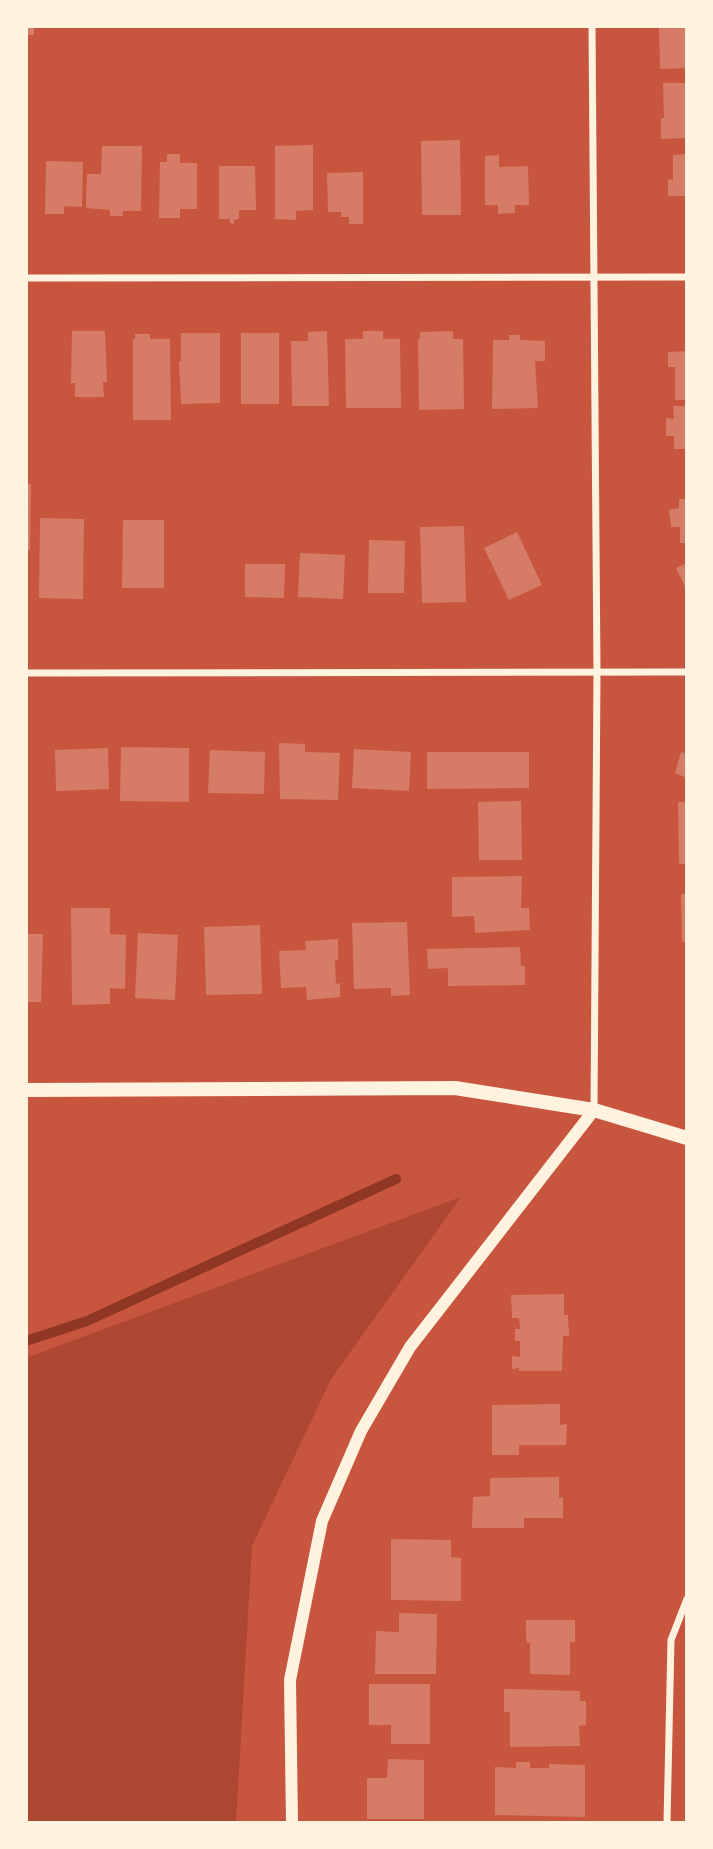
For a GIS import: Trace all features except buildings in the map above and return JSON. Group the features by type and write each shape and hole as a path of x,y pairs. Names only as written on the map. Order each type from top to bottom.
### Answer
{"main road":[{"path":"26,1090 455,1088 594,1110 687,1138"}],"street":[{"path":"292,1823 290,1680 322,1521 361,1432 410,1347 594,1110 597,672 592,26"},
{"path":"26,278 687,276"},
{"path":"26,673 687,672"},
{"path":"667,1823 671,1640 687,1600"}],"shaded area":[{"path":"461,1197 331,1379 252,1546 236,1823 26,1823 26,1358"}],"waterway":[{"path":"26,1341 87,1321 396,1179"}]}
